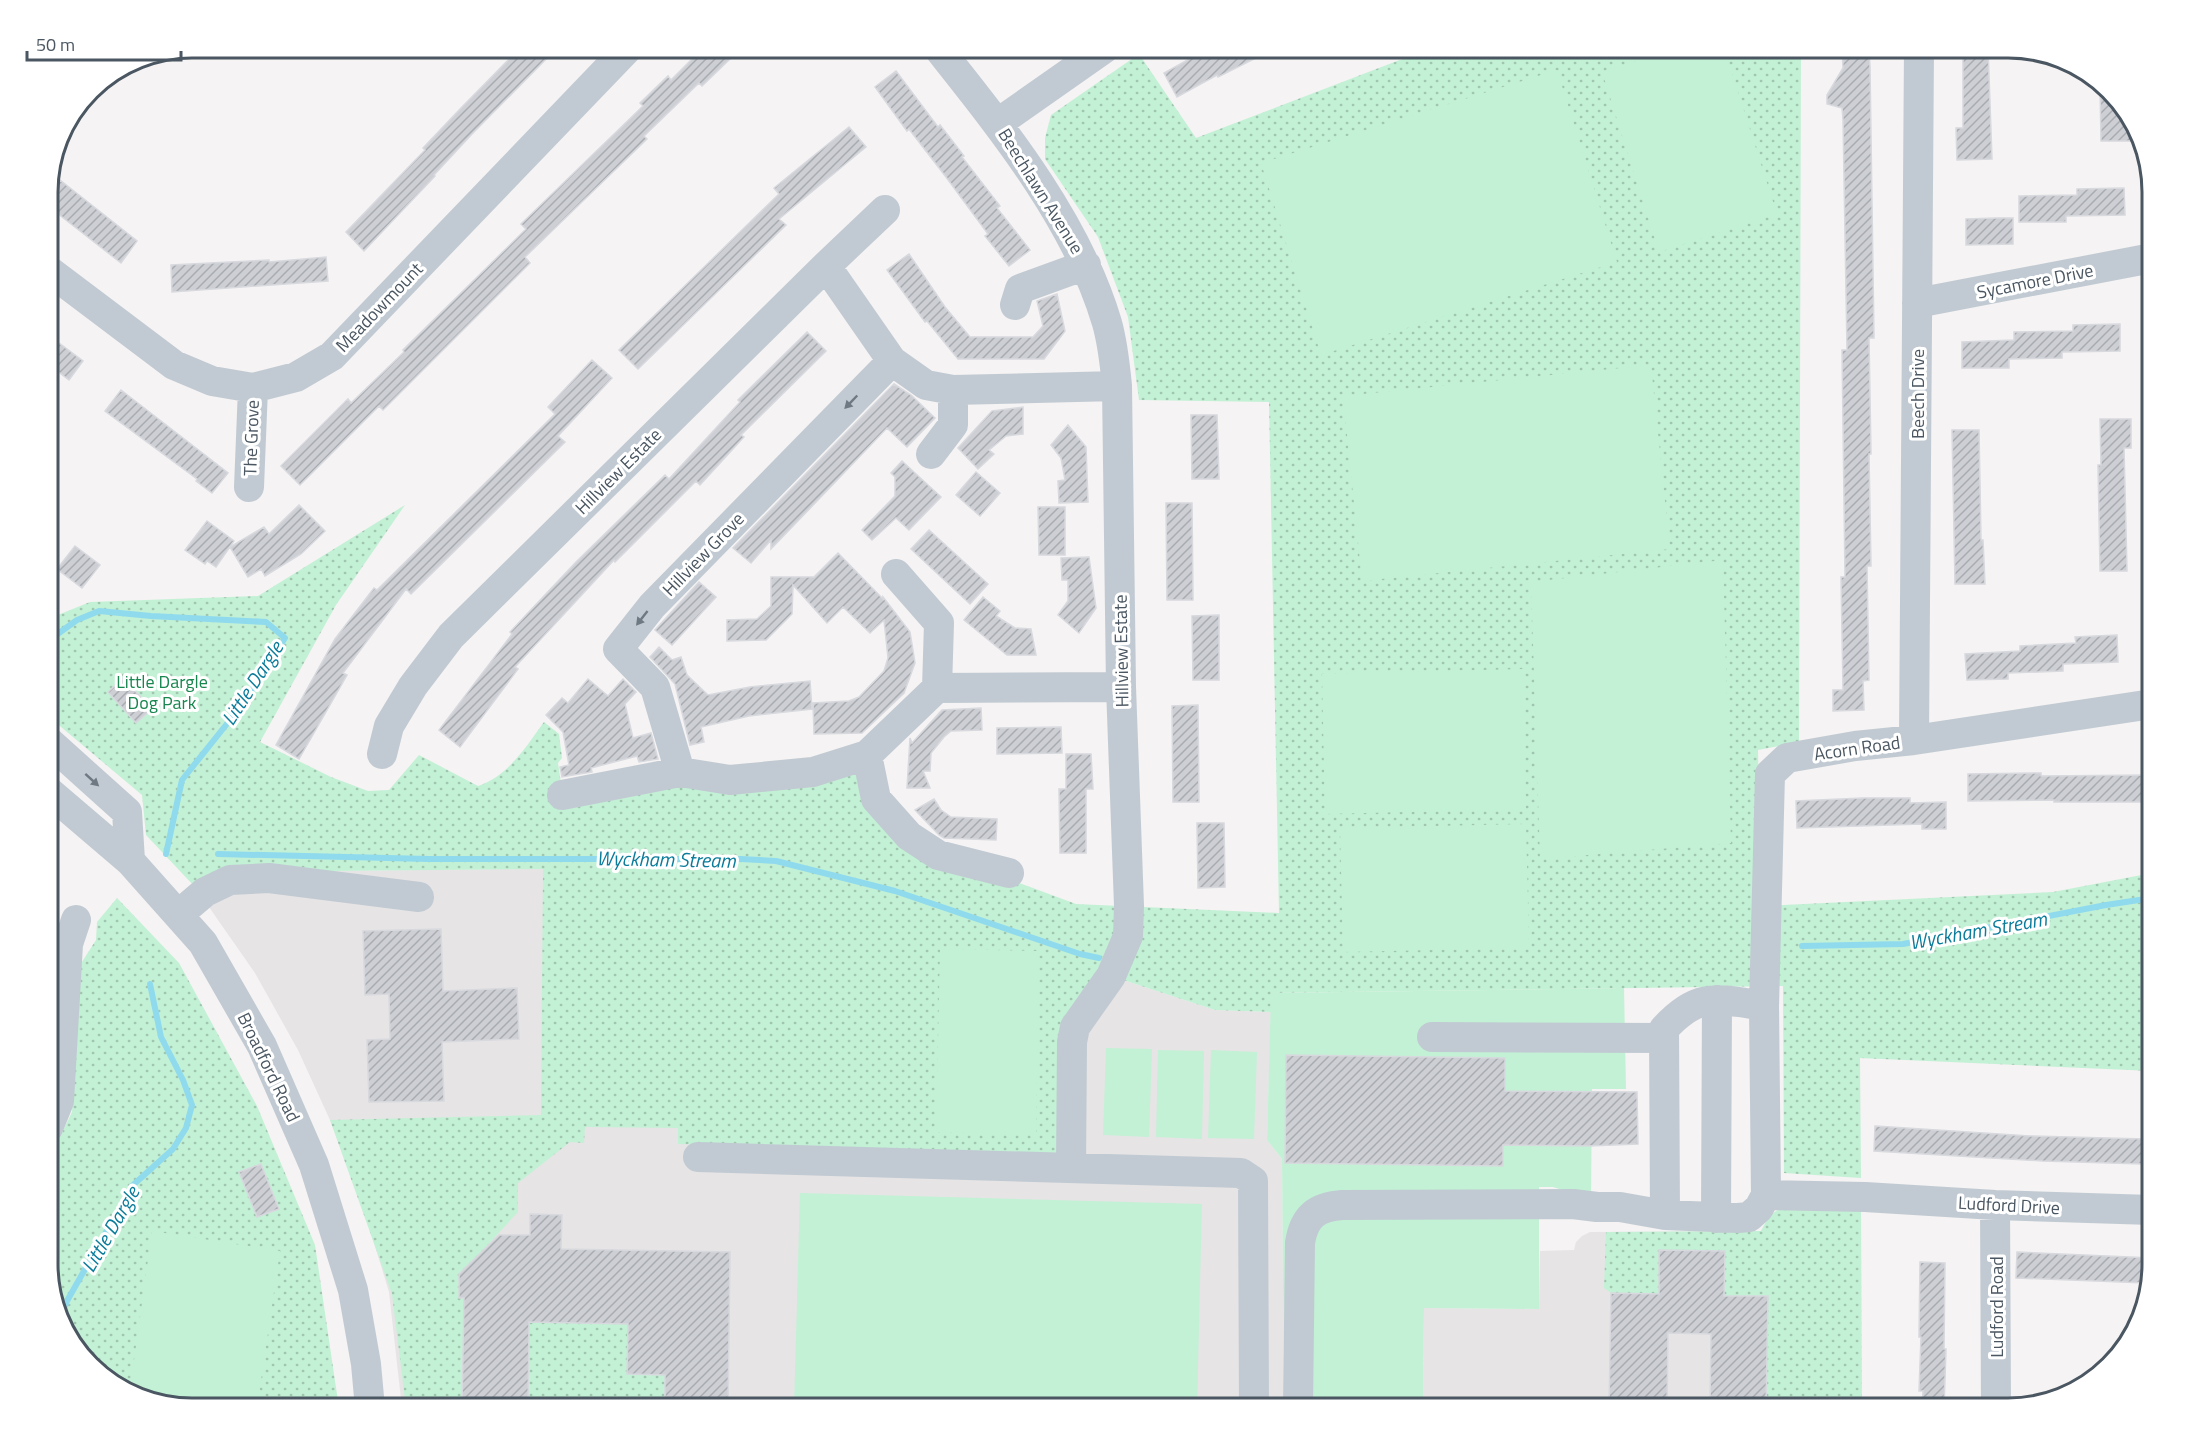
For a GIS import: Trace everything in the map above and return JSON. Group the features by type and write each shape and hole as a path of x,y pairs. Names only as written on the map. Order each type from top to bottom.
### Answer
{"street":[{"name":"Beech Drive","path":"1914,740 1919,58"},
{"name":"Meadowmount","path":"59,278 174,365 212,381 253,388 296,377 333,356 618,59"},
{"name":"Beechlawn Avenue","path":"946,59 998,123 1071,234 1076,268 1107,322 1117,386"},
{"path":"998,123 1090,59"},
{"name":"Hillview Estate","path":"382,754 389,726 413,686 451,636 885,210"},
{"name":"Sycamore Drive","path":"1917,303 2142,260"},
{"path":"826,266 892,361 926,385 953,390 1117,386"},
{"path":"1015,305 1020,289 1076,268"},
{"name":"Hillview Grove","path":"680,772 655,687 618,650 652,606 892,361"},
{"name":"Hillview Estate","path":"1071,1168 1072,1042 1075,1027 1111,976 1128,936 1121,687 1117,386"},
{"name":"The Grove","path":"249,487 253,388"},
{"path":"931,454 953,425 953,390"},
{"path":"896,574 939,623 937,688"},
{"path":"562,795 680,772 729,780 813,772 867,755 937,688 1121,687"},
{"name":"Acorn Road","path":"1766,1195 1765,992 1770,774 1787,758 1855,746 1914,740 2142,706"},
{"path":"59,751 127,812 130,861"},
{"path":"867,755 876,799 909,836 938,855 1009,873"},
{"name":"Broadford Road","path":"59,800 130,861 203,943 262,1046 314,1165 353,1290 366,1364 369,1398"},
{"path":"178,915 205,892 230,880 269,878 419,897"},
{"path":"59,1101 68,944 76,920"},
{"path":"1665,1215 1664,1029 1679,1012 1700,1000 1717,1000 1765,992"},
{"path":"1716,1218 1717,1000"},
{"path":"1432,1037 1664,1038"},
{"path":"698,1157 1241,1173 1252,1181 1254,1398"},
{"path":"1298,1398 1300,1243 1307,1221 1316,1211 1328,1206 1342,1205 1573,1204 1620,1207 1665,1215 1749,1217 1759,1208 1766,1195"},
{"name":"Ludford Drive","path":"1766,1195 1865,1197 1995,1205 2142,1210"},
{"name":"Ludford Road","path":"1995,1205 1996,1398"}],"shaded area":[{"path":"719,867 1111,976 1215,1010 1271,1012 1267,1140 1282,1159 1284,1398 401,1398 389,1292 365,1213 330,1120 298,1050 255,973 195,887 226,872"},
{"path":"1780,1231 1794,1398 1423,1398 1424,1308 1539,1309 1540,1251 1574,1250 1576,1242 1590,1232"}],"green space":[{"name":"Little Dargle Dog Park","path":"1133,58 1142,58 1196,138 1404,58 1801,58 1799,742 1758,750 1761,906 2053,892 2142,875 2142,1071 1860,1058 1861,1178 1784,1173 1783,986 1271,993 1271,1012 1215,1010 1111,976 1076,1008 1058,1153 678,1144 678,1128 585,1127 584,1143 570,1142 518,1183 518,1212 459,1276 459,1297 464,1298 462,1398 405,1398 392,1294 330,1120 541,1115 543,869 226,872 195,887 146,835 142,795 59,725 59,615 90,602 258,596 405,505 336,605 260,742 331,777 368,791 389,790 419,755 478,786 507,768 523,751 544,722 559,734 562,758 558,763 562,790 863,761 906,841 1076,904 1279,913 1269,402 1139,400 1128,317 1098,237 1045,159 1045,138 1051,115"},
{"path":"1646,58 1727,58 1777,214 1659,252 1602,72"},
{"path":"1557,70 1617,262 1321,355 1261,163"},
{"path":"1651,365 1670,549 1362,581 1343,396"},
{"path":"1723,560 1731,843 1540,859 1531,582"},
{"path":"1523,669 1526,809 1325,814 1322,674"},
{"path":"1526,824 1529,948 1343,952 1340,828"},
{"path":"117,898 179,963 257,1106 315,1245 338,1398 192,1398 158,1393 133,1384 118,1375 92,1352 76,1331 63,1298 59,1272 59,1139 72,1112 80,965 96,940 97,922"},
{"path":"940,949 1039,951 1036,1134 936,1132"},
{"path":"1624,988 1626,1089 1592,1089 1591,1199 1553,1187 1539,1187 1539,1309 1424,1308 1423,1398 1284,1398 1282,1159 1267,1140 1271,993"},
{"path":"1106,1048 1152,1049 1149,1137 1103,1135"},
{"path":"1158,1050 1204,1051 1202,1139 1156,1137"},
{"path":"1211,1050 1257,1052 1254,1139 1208,1138"},
{"path":"800,1193 1202,1204 1197,1398 794,1398"},
{"path":"1784,1207 1861,1208 1862,1398 1766,1398 1768,1297 1724,1296 1725,1251 1660,1250 1659,1294 1611,1293 1604,1288 1606,1232 1761,1231 1776,1211"},
{"path":"152,1231 280,1251 258,1398 175,1396 158,1393 131,1383"},
{"path":"529,1322 628,1324 627,1374 665,1375 665,1398 528,1398"}],"building":[{"path":"1190,58 1255,58 1218,77 1217,75 1177,97 1164,73"},
{"path":"1843,58 1870,58 1874,338 1869,338 1871,566 1867,566 1869,680 1863,681 1864,710 1833,711 1833,690 1843,690 1841,577 1845,577 1842,350 1847,350 1843,119 1842,108 1827,104 1827,95 1843,68"},
{"path":"1963,58 1988,58 1992,159 1957,160 1956,128 1963,128"},
{"path":"509,59 546,59 472,134 364,251 346,232 425,150 423,148"},
{"path":"692,59 730,59 702,86 699,83 644,136 647,139 525,257 530,263 383,410 379,406 300,485 281,466 348,399 351,403 404,352 403,350 526,229 521,224 643,106 640,103 668,76 671,80"},
{"path":"896,71 938,127 940,125 964,156 962,157 1000,206 997,208 1030,250 1009,266 985,236 988,234 946,177 909,129 907,131 875,87"},
{"path":"2100,96 2124,125 2131,141 2101,141"},
{"path":"849,127 866,147 779,219 786,225 638,369 619,350 779,194 774,188"},
{"path":"59,181 137,241 121,263 59,215"},
{"path":"2124,188 2125,215 2066,216 2066,222 2019,222 2019,196 2077,195 2077,189"},
{"path":"2013,218 2013,244 1966,245 1966,219"},
{"path":"909,254 945,307 970,337 1033,337 1043,326 1037,301 1057,294 1065,331 1044,359 958,359 927,321 925,322 887,270"},
{"path":"326,257 328,281 172,292 171,265 269,260 269,262"},
{"path":"2120,324 2120,351 2062,352 2062,358 2009,359 2009,368 1962,368 1962,342 2014,340 2014,332 2073,331 2073,325"},
{"path":"807,332 826,351 741,435 744,437 700,485 696,481 615,562 614,560 515,667 518,669 460,747 439,730 512,634 510,632 576,562 665,475 669,479 740,402 738,400"},
{"path":"59,343 83,361 69,380 59,372"},
{"path":"592,360 612,378 558,436 565,442 411,594 406,589 343,673 347,675 299,759 276,745 335,639 374,588 377,590 555,414 548,407"},
{"path":"894,384 911,395 935,418 907,447 887,428 771,549 771,540 751,563 733,548"},
{"path":"121,390 228,473 212,493 196,481 197,479 105,411"},
{"path":"1023,407 1023,434 1006,436 989,450 994,454 978,469 958,448 992,411"},
{"path":"1191,415 1217,415 1219,479 1192,479"},
{"path":"2100,419 2131,419 2131,448 2124,448 2127,571 2100,571 2098,465 2101,465"},
{"path":"1068,425 1086,447 1088,502 1059,503 1058,481 1065,480 1061,458 1051,445"},
{"path":"1952,430 1979,430 1981,540 1983,540 1985,584 1955,584"},
{"path":"902,461 941,497 909,530 896,518 872,540 862,530 895,496 895,477 891,473"},
{"path":"976,472 1000,493 980,516 956,495"},
{"path":"1166,503 1192,503 1193,600 1167,600"},
{"path":"299,505 325,531 301,554 265,576 261,569 248,577 230,547 264,527 269,534"},
{"path":"1038,507 1065,507 1065,555 1039,555"},
{"path":"207,521 234,541 216,567 207,561 205,564 185,550"},
{"path":"929,530 988,584 970,604 911,549"},
{"path":"75,546 100,565 82,588 59,571 59,566"},
{"path":"838,553 883,599 883,597 910,632 915,663 904,693 862,733 814,734 813,703 849,701 859,697 884,671 888,658 884,620 870,633 843,607 827,623 793,585 792,614 766,640 727,641 727,620 757,619 771,606 771,577 814,577"},
{"path":"1089,557 1096,608 1079,633 1058,615 1068,601 1068,580 1062,580 1061,558"},
{"path":"699,582 716,597 672,645 655,630"},
{"path":"983,597 1000,611 996,616 1015,628 1031,629 1036,655 1007,655 964,620"},
{"path":"1219,615 1219,680 1193,680 1192,616"},
{"path":"2117,635 2118,662 2063,664 2063,671 2008,673 2008,679 1967,680 1965,654 2020,651 2020,646 2076,643 2075,637"},
{"path":"659,647 672,660 681,657 687,675 708,695 750,687 810,681 812,709 749,716 701,727 704,742 690,745 675,684 650,657"},
{"path":"123,678 152,709 136,723 108,692"},
{"path":"588,679 608,696 623,679 636,692 625,704 633,738 651,733 658,759 639,762 637,756 591,768 592,772 562,777 560,767 569,765 563,732 546,715 562,698 568,703"},
{"path":"1198,705 1199,802 1173,802 1172,706"},
{"path":"981,708 982,730 951,731 931,753 930,771 923,771 930,788 907,788 910,738 912,743 942,710"},
{"path":"1061,727 1062,753 997,754 997,728"},
{"path":"1066,754 1091,754 1093,789 1086,789 1086,853 1060,853 1059,789 1066,789"},
{"path":"1968,774 2142,775 2142,802 1968,801"},
{"path":"1910,798 1910,803 1946,802 1946,829 1922,829 1922,824 1797,828 1796,801"},
{"path":"934,799 941,810 951,817 997,819 996,840 944,838 939,835 915,810"},
{"path":"1197,823 1224,823 1225,887 1198,888"},
{"path":"441,929 443,991 517,988 519,1039 442,1042 444,1101 369,1102 367,1040 390,1039 389,994 365,995 363,931"},
{"path":"1286,1055 1505,1058 1505,1091 1637,1092 1638,1144 1503,1145 1503,1166 1285,1163"},
{"path":"1875,1126 2030,1136 2142,1139 2142,1164 2043,1161 1874,1151"},
{"path":"261,1164 279,1209 257,1217 239,1172"},
{"path":"530,1214 562,1215 561,1249 730,1252 728,1398 665,1398 665,1375 627,1374 628,1324 529,1322 528,1398 462,1398 464,1298 459,1298 459,1274 499,1235 530,1235"},
{"path":"1659,1250 1725,1251 1724,1296 1768,1296 1766,1398 1710,1398 1711,1334 1668,1333 1667,1398 1609,1398 1611,1293 1659,1294"},
{"path":"2017,1252 2142,1258 2140,1283 2016,1278"},
{"path":"1920,1262 1945,1263 1944,1398 1923,1398 1923,1391 1919,1391 1921,1337 1919,1337"}],"waterway":[{"name":"Little Dargle","path":"59,633 77,620 99,611 266,622 285,638 242,705 182,780 166,854"},
{"name":"Wyckham Stream","path":"218,854 429,859 776,861 895,891 1080,954 1099,958"},
{"name":"Wyckham Stream","path":"1802,946 1903,944 2142,900"},
{"name":"Little Dargle","path":"65,1305 132,1186 173,1149 186,1128 192,1105 183,1080 161,1037 150,984"}]}
